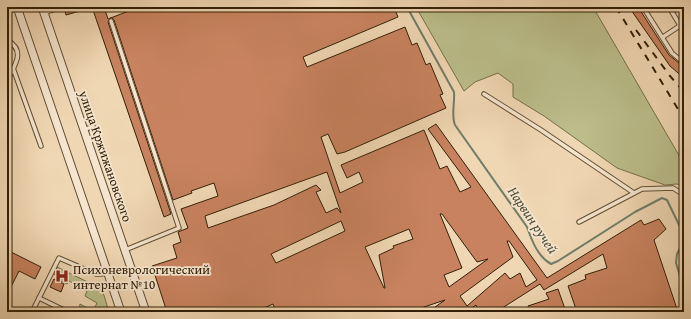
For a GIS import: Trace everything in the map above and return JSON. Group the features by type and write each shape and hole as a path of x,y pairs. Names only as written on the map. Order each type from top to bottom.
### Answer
{"street":[{"path":"17,7 120,312"},
{"name":"улица Кржижановского","path":"43,10 146,312"}],"lane":[{"path":"643,7 672,53 684,63"},
{"path":"669,7 682,24 684,32"},
{"path":"43,10 58,8"},
{"path":"111,21 180,228 125,250"},
{"path":"663,37 682,24"},
{"path":"7,40 16,47 19,52 7,81"},
{"path":"13,68 41,146"},
{"path":"484,94 542,130 634,193"},
{"path":"84,130 93,126"},
{"path":"579,222 642,189 673,188 684,195"},
{"path":"32,312 59,258 96,274 107,273"},
{"path":"39,298 68,312"}],"green space":[{"path":"416,7 593,7 684,164 684,187 677,184 665,185 617,168 544,116 513,97 513,84 498,73 475,82 464,91"},
{"path":"57,267 102,289 109,312 79,312 80,304 93,311 97,303 85,296 87,291 69,281 67,284 56,279 58,276 53,274"}],"building":[{"path":"64,7 87,7 87,9 66,15"},
{"path":"92,7 104,7 108,19 110,18 108,22 171,214 164,217"},
{"path":"133,7 394,7 398,17 303,57 307,67 405,27 412,45 417,43 426,65 430,63 443,94 440,95 446,108 345,152 337,154 328,134 321,137 340,193 363,182 359,172 347,178 341,165 424,130 440,169 447,166 460,192 471,187 428,129 436,124 547,278 641,220 644,225 659,219 666,229 654,240 678,312 577,312 568,286 586,279 585,275 607,268 603,254 544,290 540,284 496,312 479,312 476,305 466,312 428,312 445,300 415,310 414,308 402,312 276,312 273,304 255,312 167,312 152,266 177,258 173,245 181,242 178,232 188,228 181,209 218,196 214,183 191,191 192,193 173,200 114,20 112,18 134,9","holes":["327,172 341,213 337,208 326,213 316,192 321,190 316,185 274,205 208,228 205,216","440,214 442,214 477,262 488,259 449,287 444,275 462,268","341,221 345,231 276,263 271,254","409,229 413,239 393,246 394,248 379,255 384,288 365,247","507,241 509,241 537,280 526,287 520,273 510,279 505,273 467,306 460,296 513,257"]},
{"path":"629,7 638,7 669,55 684,67 684,78 670,66"},
{"path":"7,250 41,267 35,279 19,271 11,287 7,285"},
{"path":"54,279 64,284 61,292 50,287"},
{"path":"558,289 566,312 530,312 528,306 549,299 546,293"}],"waterway":[{"name":"Нарвин ручей","path":"407,7 454,92 453,117 455,125 527,227 533,243 542,257 551,264 558,261 635,212 662,198 667,200 683,233 684,240 677,254 676,263 684,289"}],"railway":[{"path":"616,7 684,119"},
{"path":"636,30 670,76 684,92"}],"place":[{"name":"Психоневрологический интернат №10","path":"62,276"}]}
